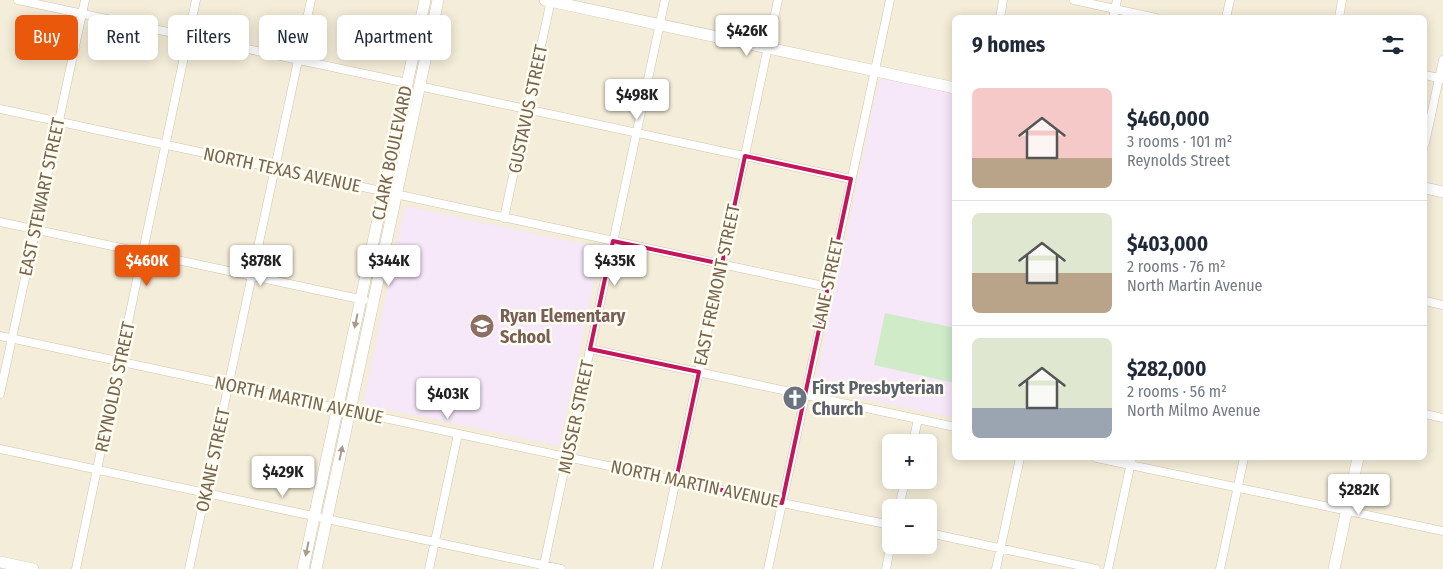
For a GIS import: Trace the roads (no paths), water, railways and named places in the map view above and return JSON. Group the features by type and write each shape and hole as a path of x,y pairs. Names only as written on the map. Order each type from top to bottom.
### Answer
{"main road":[{"name":"CLARK BOULEVARD","path":"303,569 425,0"},
{"name":"CLARK BOULEVARD","path":"316,569 438,0"},
{"path":"549,0 952,87"},
{"path":"1427,188 1443,192"},
{"path":"1334,569 1358,460"},
{"path":"0,562 33,569"}],"street":[{"path":"18,0 168,32"},
{"name":"EAST STEWART STREET","path":"0,394 85,0"},
{"name":"REYNOLDS STREET","path":"193,15 196,0"},
{"name":"OKANE STREET","path":"308,15 311,0"},
{"name":"GUSTAVUS STREET","path":"504,218 549,0"},
{"name":"MUSSER STREET","path":"544,567 665,0"},
{"name":"EAST FREMONT STREET","path":"657,569 778,0"},
{"name":"LANE STREET","path":"768,569 890,0"},
{"path":"1000,15 1003,0"},
{"path":"1074,0 1142,15"},
{"path":"1114,15 1117,0"},
{"path":"1227,15 1230,0"},
{"path":"1339,15 1342,0"},
{"name":"REYNOLDS STREET","path":"76,569 183,60"},
{"path":"298,60 407,83"},
{"name":"OKANE STREET","path":"189,569 298,60"},
{"path":"1427,136 1441,79 1443,60"},
{"path":"1427,76 1441,79"},
{"path":"419,86 851,179"},
{"name":"NORTH TEXAS AVENUE","path":"0,109 828,287"},
{"path":"0,222 373,302"},
{"path":"1427,301 1443,305"},
{"name":"NORTH MARTIN AVENUE","path":"0,336 882,523"},
{"path":"590,349 952,426"},
{"path":"1427,414 1443,418"},
{"path":"915,434 918,419"},
{"path":"429,569 458,434"},
{"path":"0,449 326,518 544,567 561,569"},
{"path":"996,569 1020,460"},
{"path":"1220,569 1244,460"},
{"path":"1108,569 1132,461 1238,488 1443,532"},
{"path":"937,535 1096,569"},
{"path":"886,569 889,554"}],"place":[{"name":"Ryan Elementary School","path":"482,326"},
{"name":"First Presbyterian Church","path":"795,398"}]}
